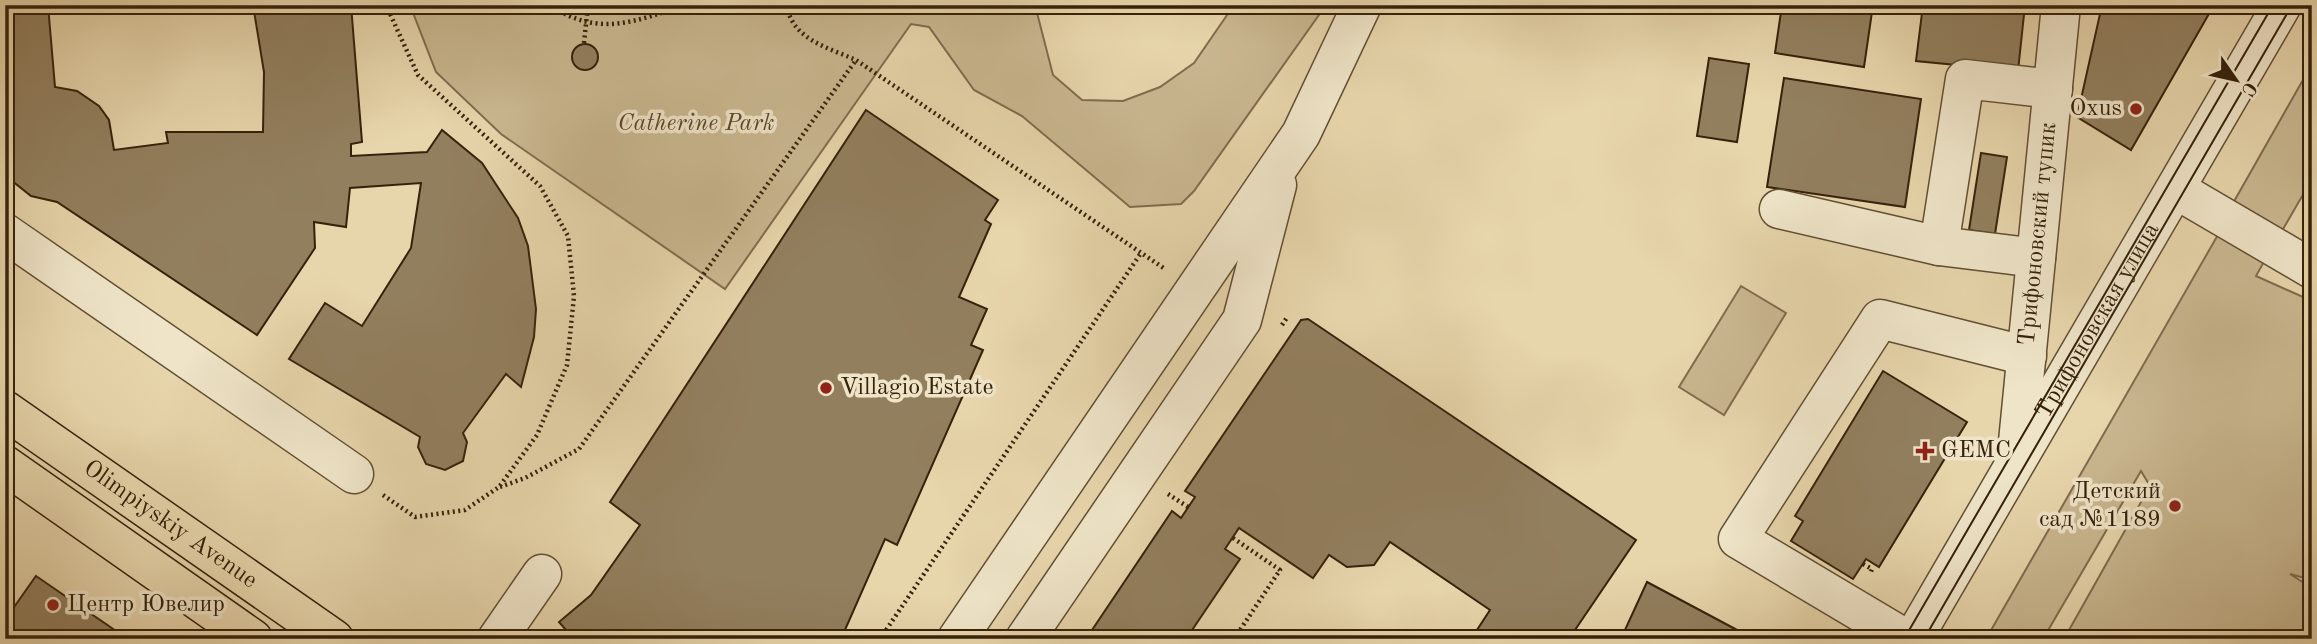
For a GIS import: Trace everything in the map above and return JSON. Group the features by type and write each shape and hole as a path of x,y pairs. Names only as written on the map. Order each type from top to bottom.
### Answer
{"main road":[{"name":"Olimpiyskiy Avenue","path":"9,422 334,639"},
{"name":"Olimpiyskiy Avenue","path":"5,465 253,639"}],"street":[{"path":"957,639 1301,134 1362,5"},
{"name":"Трифоновский тупик","path":"2016,464 2061,5"},
{"name":"Трифоновская улица","path":"1913,639 2177,190 2282,5"},
{"path":"1940,246 1965,79 2053,89"},
{"path":"1025,639 1242,320 1284,160"},
{"path":"2177,190 2312,269"},
{"path":"1779,209 1940,246 2036,258"},
{"path":"5,233 354,474"},
{"path":"1906,639 1738,539 1880,320 2027,356"},
{"path":"497,639 542,574"}],"path":[{"path":"386,5 418,75 540,186 568,236 574,296 567,365 537,435 499,487"},
{"path":"550,5 587,22 616,26 687,5"},
{"path":"584,43 589,5"},
{"path":"788,5 789,15 797,29 809,40 856,60 1142,253 880,639"},
{"path":"354,474 415,517 465,510 499,487 525,478 579,449 856,60"},
{"path":"1168,494 1188,507"},
{"path":"1233,538 1280,570 1234,639"}],"green space":[{"name":"Catherine Park","path":"410,5 1035,5 1053,75 1082,100 1123,101 1160,87 1194,63 1234,5 1326,5 1194,191 1181,204 1130,207 1022,116 974,90 929,27 911,24 725,289 501,134 436,72"},
{"path":"2312,64 2312,179 2279,236 2232,205"},
{"path":"2219,233 2266,258 2256,276 2312,301 2312,580 2290,574 2312,588 2312,639 2064,639 2150,486 2141,471 2043,639 1986,639"},
{"path":"1741,286 1786,313 1724,415 1679,387"}],"building":[{"path":"5,5 48,5 55,87 77,91 99,106 109,120 114,150 168,143 166,132 263,132 264,72 253,5 351,5 362,142 351,144 351,156 427,152 442,130 482,163 518,218 528,246 536,309 534,337 521,387 506,374 463,433 467,442 463,461 445,470 426,464 418,447 420,437 289,359 325,303 362,326 411,248 421,183 350,188 346,227 314,222 315,248 257,335 57,202 31,196 11,180 5,170"},
{"path":"1782,5 1873,5 1864,67 1775,53"},
{"path":"1923,5 2025,5 2018,71 1916,61"},
{"path":"2102,5 2214,5 2131,150 2077,117"},
{"path":"585,44 594,48 598,57 594,66 585,70 576,66 572,57 576,48"},
{"path":"1709,58 1749,64 1737,142 1697,136"},
{"path":"1784,78 1921,99 1905,207 1767,187"},
{"name":"Villagio Estate","path":"866,110 998,200 985,220 991,224 959,297 987,309 971,345 983,350 897,545 885,539 841,639 574,639 559,622 591,595 640,525 610,502"},
{"path":"1981,153 2007,157 1995,234 1969,230"},
{"path":"1308,319 1636,540 1575,630 1589,639 1476,639 1475,633 1490,610 1390,542 1374,565 1347,567 1329,555 1313,578 1239,528 1225,549 1240,559 1186,639 1086,639 1172,511 1181,518 1195,497 1185,491 1301,320"},
{"path":"1883,371 1967,422 1879,567 1866,559 1853,579 1791,541 1803,521 1795,516"},
{"path":"36,576 119,633 115,639 5,639 5,620"},
{"path":"1647,582 1754,639 1635,639 1624,632"}],"tram line":[{"path":"1904,639 2273,5"},
{"path":"1924,639 2292,5"}],"place":[{"name":"Oxus","path":"2136,109"},
{"name":"Villagio Estate","path":"826,388"},
{"name":"GEMC","path":"1925,451"},
{"name":"Детский сад №1189","path":"2175,506"},
{"name":"Центр Ювелир","path":"53,605"}]}
